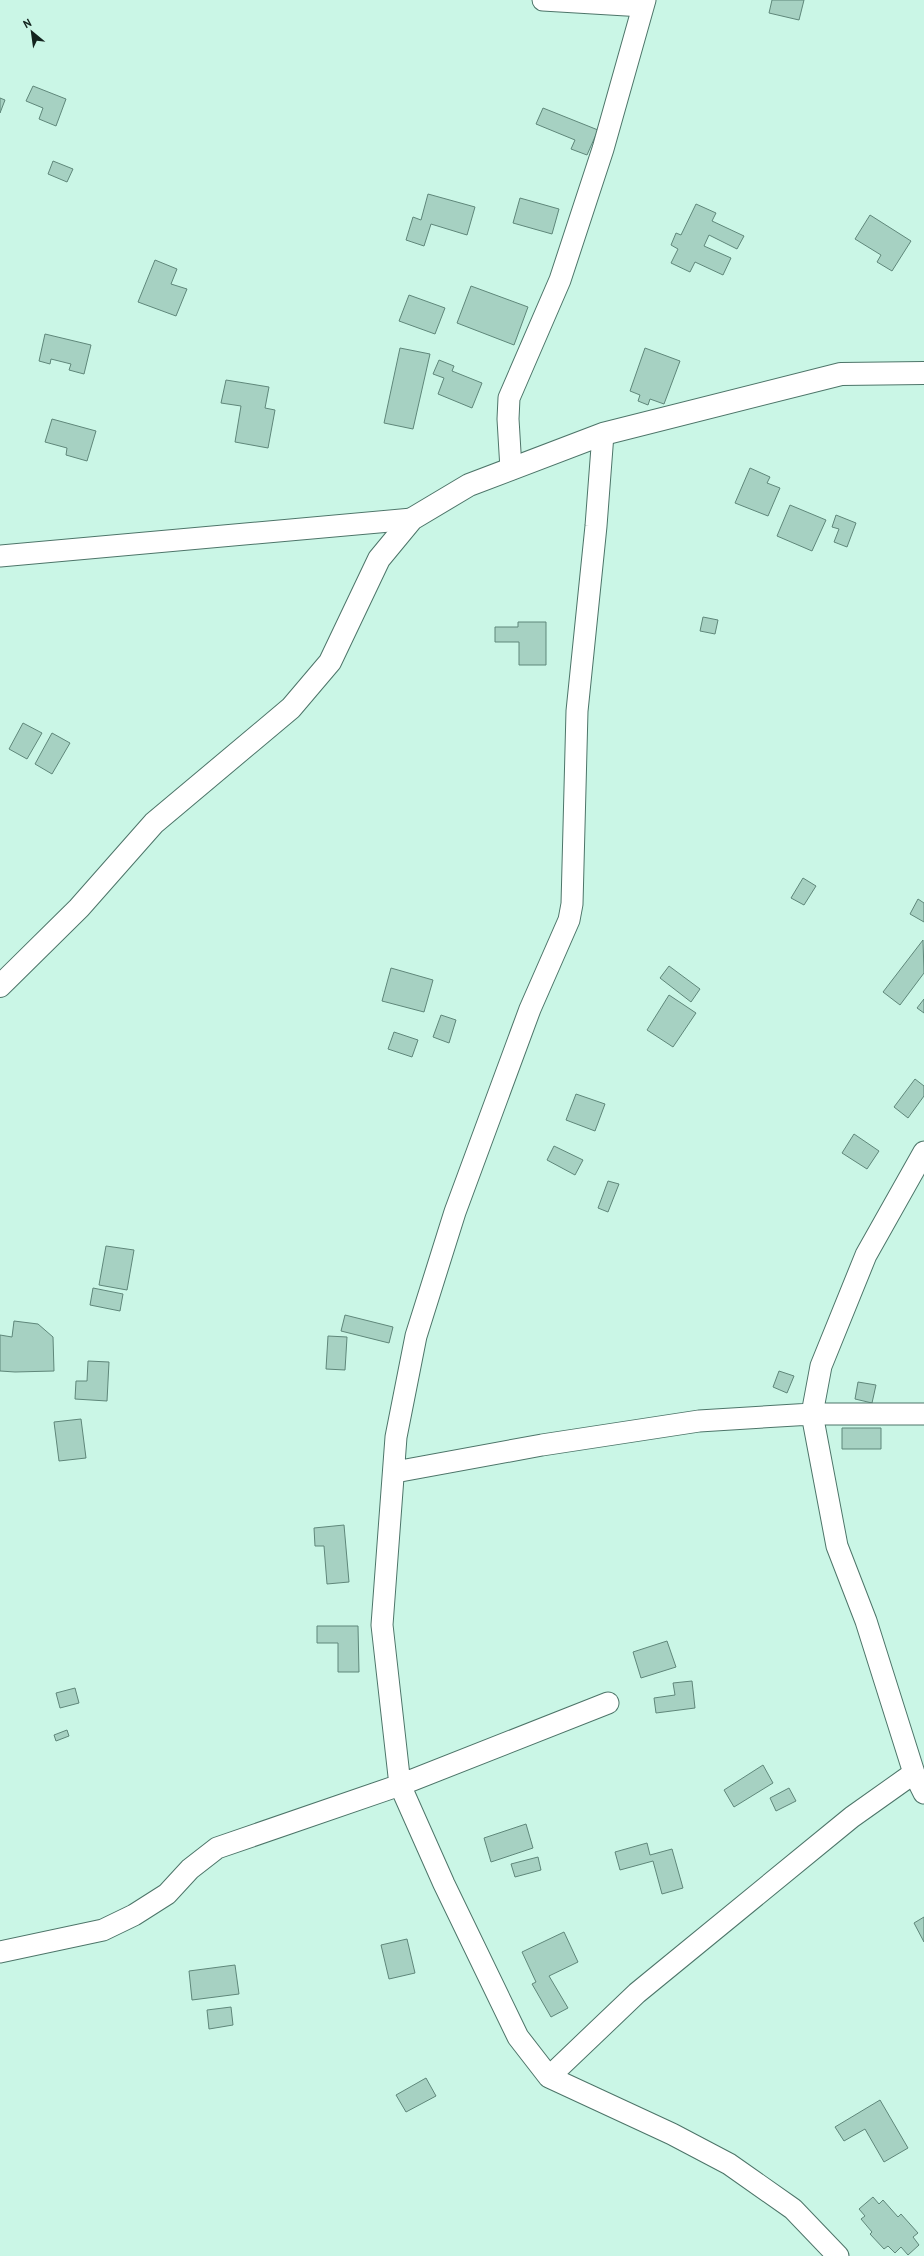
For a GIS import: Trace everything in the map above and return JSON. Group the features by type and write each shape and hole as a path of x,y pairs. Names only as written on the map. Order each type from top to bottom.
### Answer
{"highway":[{"path":"0,986 79,908 154,823 291,708 330,662 379,559 412,519 469,485 603,434 841,374 924,373"}],"street":[{"path":"511,470 508,420 509,398 560,280 603,149 644,3 543,0"},
{"path":"603,434 596,526 576,711 572,904 569,920 530,1009 455,1212 418,1328 396,1437 395,1472 382,1625 400,1785 444,1884 518,2037 550,2077 672,2134 729,2164 793,2209 838,2256"},
{"path":"0,556 21,556 180,539 412,519"},
{"path":"924,1152 866,1255 821,1366 812,1414 837,1546 866,1621 914,1773 924,1793"},
{"path":"395,1472 542,1445 699,1422 812,1414 924,1414"},
{"path":"0,1952 103,1930 134,1915 167,1894 190,1869 217,1848 400,1785 608,1703"},
{"path":"550,2077 636,1993 840,1827 914,1773"}],"building":[{"path":"772,0 804,0 799,20 769,13"},
{"path":"33,86 66,99 56,126 39,119 43,108 26,101"},
{"path":"0,98 5,100 0,113"},
{"path":"543,108 598,130 587,155 571,149 575,140 536,124"},
{"path":"53,161 73,169 67,182 48,174"},
{"path":"428,194 475,207 467,235 431,224 424,246 406,240 413,217 421,220"},
{"path":"520,198 559,209 552,234 513,223"},
{"path":"696,204 716,213 712,221 744,236 737,249 709,235 704,246 731,258 723,275 695,262 690,272 671,263 678,249 671,245 676,233 681,235"},
{"path":"870,215 911,241 892,271 877,262 881,255 855,239"},
{"path":"155,260 177,269 171,284 187,289 176,316 138,302"},
{"path":"471,286 528,307 514,345 457,323"},
{"path":"409,295 445,308 435,334 399,321"},
{"path":"45,334 91,345 84,374 69,370 71,364 51,359 50,364 39,361"},
{"path":"400,348 430,354 413,429 384,423"},
{"path":"645,348 680,361 664,404 650,399 648,405 638,401 640,395 630,391"},
{"path":"439,360 454,366 452,371 482,383 472,408 438,394 444,378 433,374"},
{"path":"226,380 269,387 265,408 275,410 268,448 235,442 241,406 221,403"},
{"path":"52,419 96,431 87,461 66,455 67,448 45,442"},
{"path":"750,468 770,477 767,483 780,488 768,516 735,503"},
{"path":"790,505 826,520 812,551 777,536"},
{"path":"836,515 856,523 847,547 834,542 839,529 832,527"},
{"path":"703,617 718,620 715,634 700,631"},
{"path":"518,622 546,622 546,665 519,665 519,642 495,642 495,627 518,627"},
{"path":"23,723 42,733 27,759 9,749"},
{"path":"52,733 70,743 52,774 35,764"},
{"path":"803,878 816,886 804,905 791,898"},
{"path":"918,899 924,903 924,922 910,914"},
{"path":"923,940 924,973 900,1005 883,992"},
{"path":"669,966 700,989 691,1002 660,978"},
{"path":"391,968 433,980 424,1012 382,1001"},
{"path":"669,995 696,1013 673,1047 647,1030"},
{"path":"924,999 924,1013 917,1008"},
{"path":"441,1015 456,1020 449,1043 433,1037"},
{"path":"394,1032 418,1040 412,1057 388,1049"},
{"path":"915,1079 924,1086 924,1096 908,1118 894,1107"},
{"path":"576,1094 605,1104 595,1131 566,1120"},
{"path":"854,1134 879,1151 867,1169 842,1153"},
{"path":"554,1146 583,1160 575,1175 547,1160"},
{"path":"608,1181 619,1184 608,1212 598,1208"},
{"path":"106,1246 134,1250 127,1290 99,1285"},
{"path":"93,1288 123,1294 120,1311 90,1305"},
{"path":"345,1315 393,1327 389,1343 341,1331"},
{"path":"14,1321 38,1324 53,1337 54,1371 0,1371 0,1335 12,1337"},
{"path":"328,1336 347,1337 345,1370 326,1369"},
{"path":"88,1361 109,1362 107,1401 75,1399 76,1381 87,1381"},
{"path":"779,1371 794,1376 787,1393 773,1387"},
{"path":"858,1382 876,1385 872,1403 855,1399"},
{"path":"81,1419 86,1458 59,1461 54,1422"},
{"path":"842,1428 881,1428 881,1449 842,1449"},
{"path":"344,1525 349,1582 327,1584 324,1546 315,1546 314,1528"},
{"path":"317,1626 358,1626 359,1672 338,1672 338,1643 317,1643"},
{"path":"667,1641 676,1667 641,1678 633,1652"},
{"path":"692,1681 695,1708 656,1713 654,1698 675,1695 673,1683"},
{"path":"75,1688 79,1703 60,1708 56,1693"},
{"path":"67,1730 69,1736 56,1741 54,1735"},
{"path":"763,1765 773,1783 734,1807 724,1790"},
{"path":"789,1788 796,1801 776,1811 770,1798"},
{"path":"526,1824 533,1848 491,1862 484,1838"},
{"path":"647,1843 650,1855 672,1849 683,1888 662,1894 653,1861 620,1870 615,1852"},
{"path":"538,1857 541,1870 515,1877 511,1864"},
{"path":"924,1917 924,1942 914,1923"},
{"path":"564,1932 578,1962 549,1976 568,2008 551,2017 532,1984 536,1982 522,1952"},
{"path":"407,1939 415,1973 389,1979 381,1945"},
{"path":"235,1965 239,1994 192,2000 189,1971"},
{"path":"231,2007 233,2025 209,2029 207,2010"},
{"path":"426,2078 436,2096 406,2112 396,2095"},
{"path":"880,2100 908,2148 884,2162 865,2129 844,2141 835,2127"},
{"path":"873,2197 879,2204 883,2200 898,2217 901,2214 918,2233 913,2237 919,2245 908,2255 901,2247 895,2253 888,2246 884,2249 870,2234 872,2232 861,2219 865,2216 859,2209"}]}
